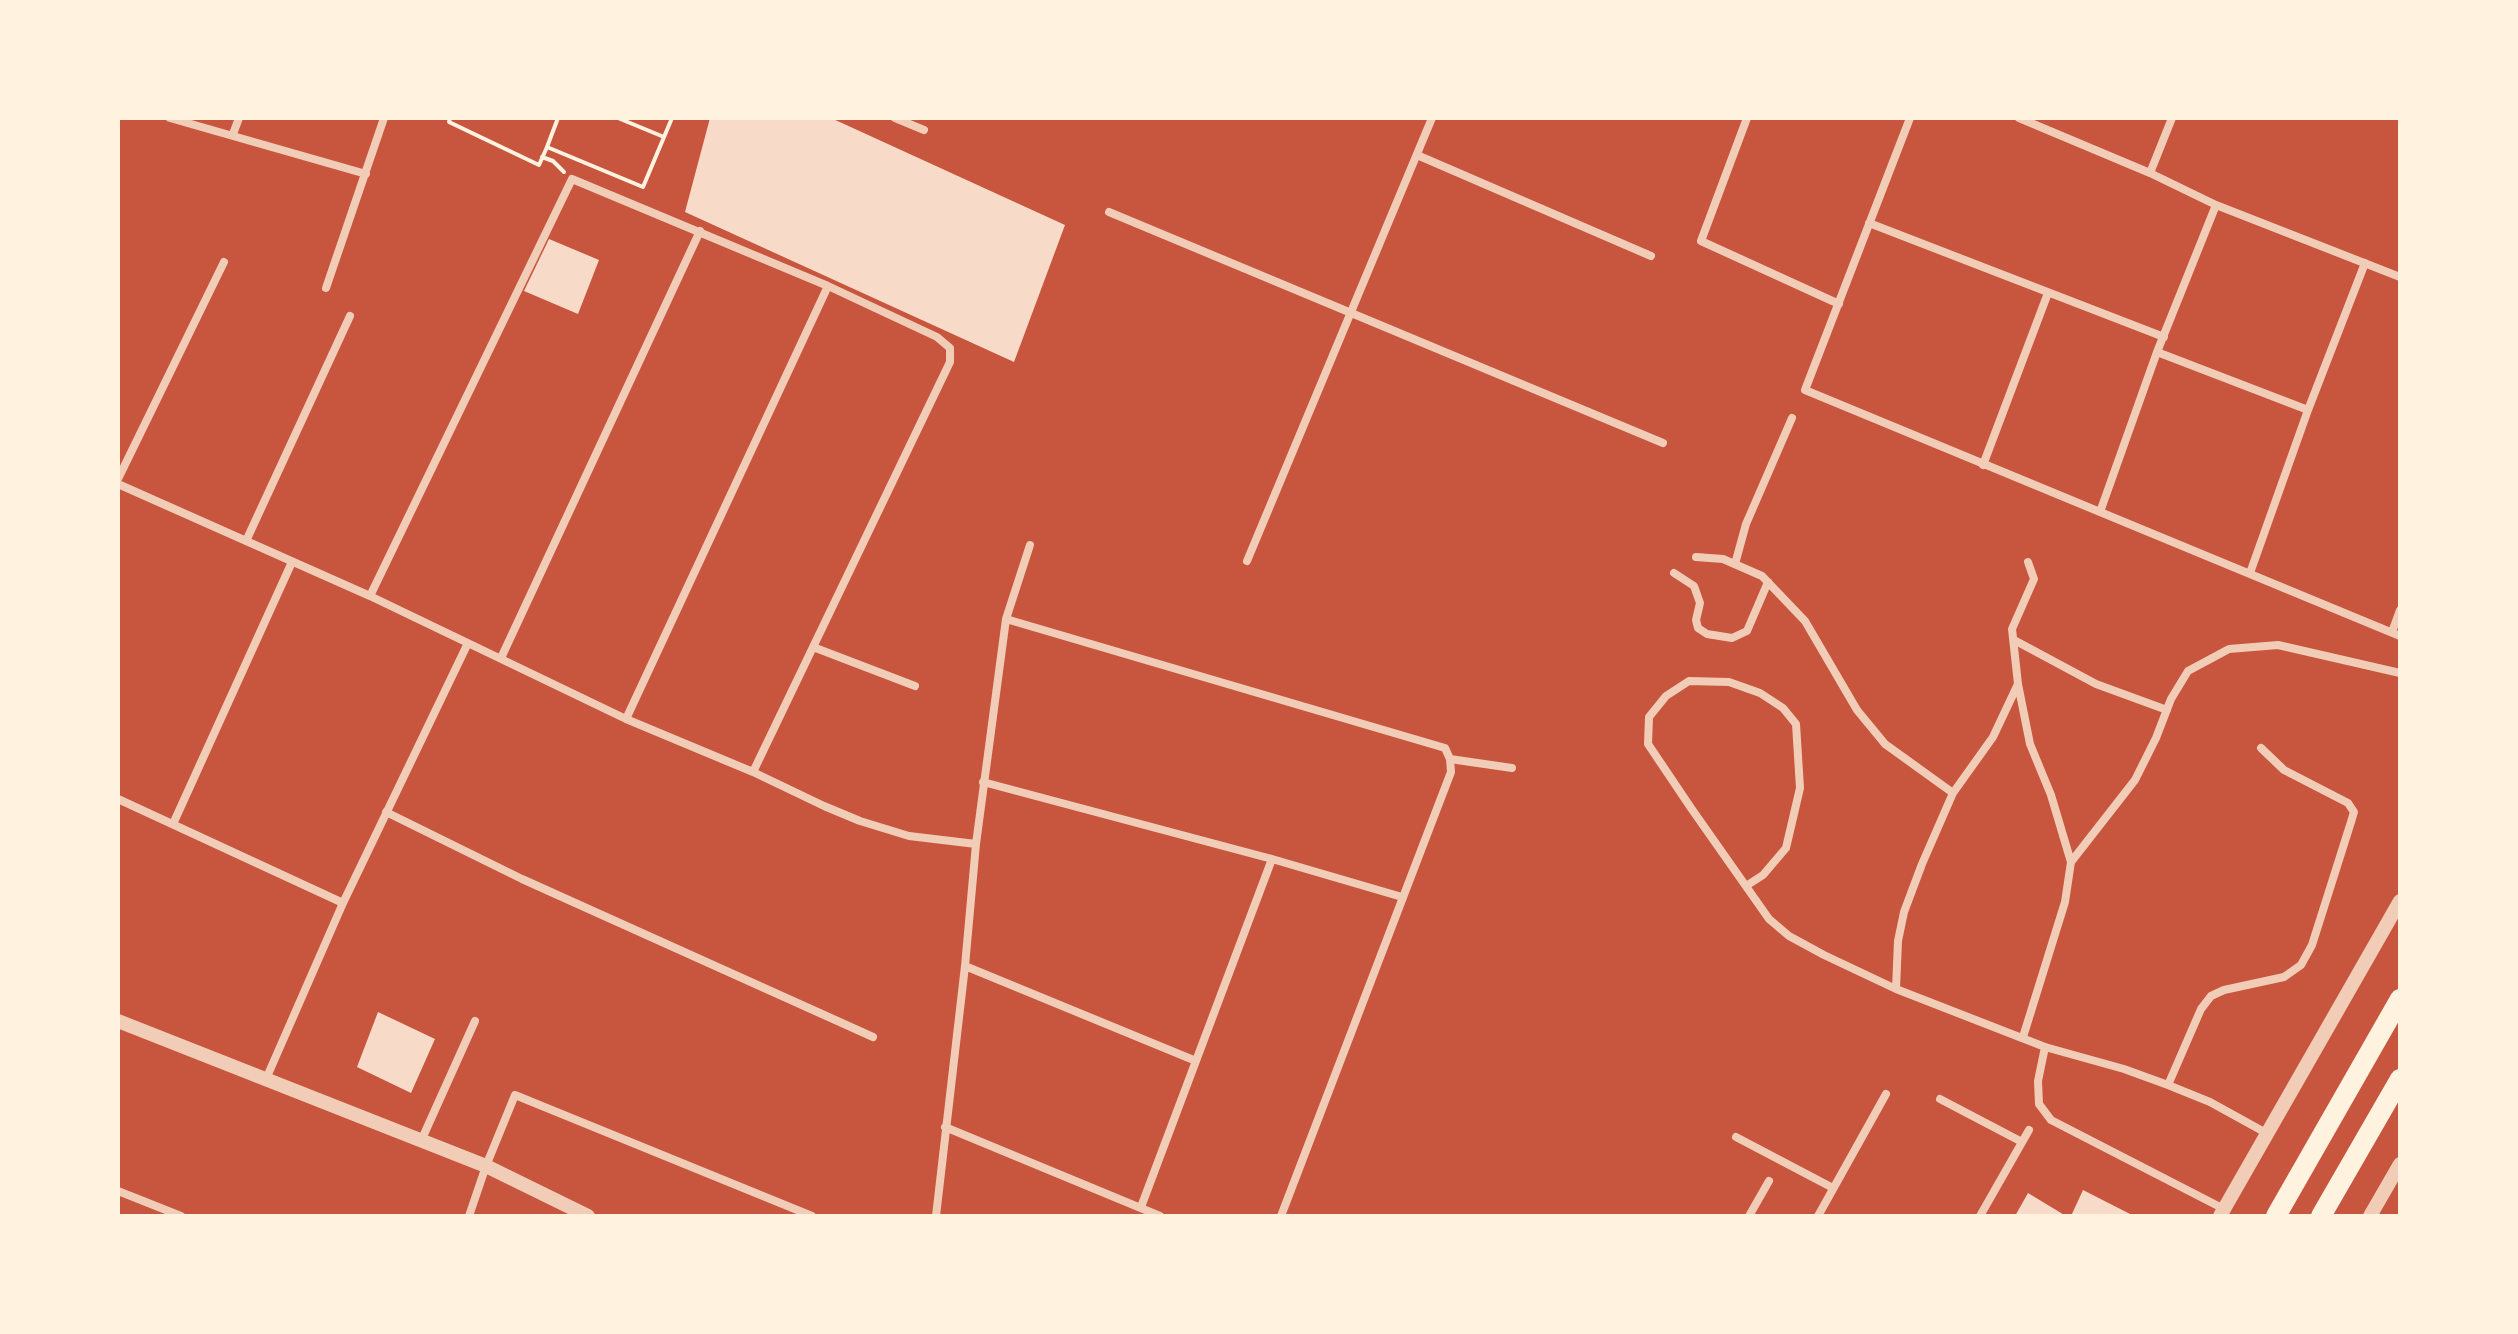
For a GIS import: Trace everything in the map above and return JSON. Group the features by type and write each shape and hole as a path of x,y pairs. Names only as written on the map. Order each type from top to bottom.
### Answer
{"highway":[{"path":"2276,1216 2400,999"},
{"path":"2321,1216 2400,1079"}],"street":[{"path":"170,118 366,174"},
{"path":"233,134 239,118"},
{"path":"326,288 384,118"},
{"path":"895,118 924,130"},
{"path":"1247,561 1432,118"},
{"path":"1747,118 1701,241 1839,304"},
{"path":"1910,118 1805,390 2396,634 2400,610"},
{"path":"2019,118 2150,173 2216,205 2400,277"},
{"path":"2150,173 2172,118"},
{"path":"1417,155 1651,256"},
{"path":"370,596 572,179 828,286 937,337 950,348 950,362 753,772"},
{"path":"2100,512 2157,352 2216,205"},
{"path":"1109,212 1663,443"},
{"path":"1869,223 2164,337"},
{"path":"501,658 700,231"},
{"path":"224,262 118,482 370,596 626,719 860,821 909,836 976,844"},
{"path":"2250,573 2365,263"},
{"path":"626,719 828,286"},
{"path":"1983,465 2048,293"},
{"path":"246,541 350,316"},
{"path":"2157,352 2308,410"},
{"path":"1735,564 1746,524 1792,418"},
{"path":"936,1216 983,782 1006,619 1030,545"},
{"path":"1696,557 1723,559 1762,576 1805,621 1857,710 1885,744 1953,793"},
{"path":"173,824 292,562"},
{"path":"2023,1037 2065,902 2071,862 2051,795 2030,744 2018,684 2012,629 2034,579 2028,562"},
{"path":"1674,573 1694,586 1700,603 1696,620 1698,628 1707,634 1732,638 1747,631 1768,582"},
{"path":"1006,619 1445,748 1451,772 1281,1216"},
{"path":"2014,640 2096,684 2167,710"},
{"path":"266,1079 343,903 468,643"},
{"path":"2071,862 2135,780 2188,671 2229,649 2278,645 2400,673"},
{"path":"813,647 915,686"},
{"path":"1746,886 1763,875 1786,848 1800,788 1796,724 1783,708 1760,693 1729,682 1689,681 1666,696 1649,717 1648,744 1746,886 1769,919 1789,936 1896,989 2045,1047 2168,1085 2210,1102 2268,1134"},
{"path":"1896,989 1898,941 1904,912 1922,864 1953,793 1993,737 2018,684"},
{"path":"2168,1085 2201,1009 2211,996 2224,990 2284,977 2301,965 2312,945 2354,812 2348,803 2284,770 2261,748"},
{"path":"1450,759 1512,768"},
{"path":"983,782 1402,897"},
{"path":"118,799 343,903"},
{"path":"386,812 522,879 873,1037"},
{"path":"1141,1207 1272,859"},
{"path":"2045,1047 2038,1081 2039,1104 2051,1120 2222,1212 2400,901"},
{"path":"965,966 1196,1061"},
{"path":"118,1021 486,1166 588,1216"},
{"path":"421,1141 475,1021"},
{"path":"1818,1216 1886,1094"},
{"path":"469,1216 515,1095 812,1216"},
{"path":"1940,1099 2022,1142"},
{"path":"945,1127 1160,1216"},
{"path":"1980,1216 2029,1130"},
{"path":"1736,1137 1833,1188"},
{"path":"2370,1216 2400,1164"},
{"path":"1749,1216 1769,1181"},
{"path":"118,1191 181,1216"}],"path":[{"path":"450,118 449,122 539,165 558,118"},
{"path":"618,118 664,137"},
{"path":"547,147 643,187 672,118"},
{"path":"542,157 553,161 572,179"}],"building":[{"path":"710,118 831,118 1065,225 1014,362 685,212"},
{"path":"549,239 599,260 578,314 524,291"},
{"path":"378,1012 435,1039 411,1093 357,1067"},
{"path":"2083,1190 2134,1216 2071,1216"},
{"path":"2028,1193 2066,1216 2015,1216"}]}
